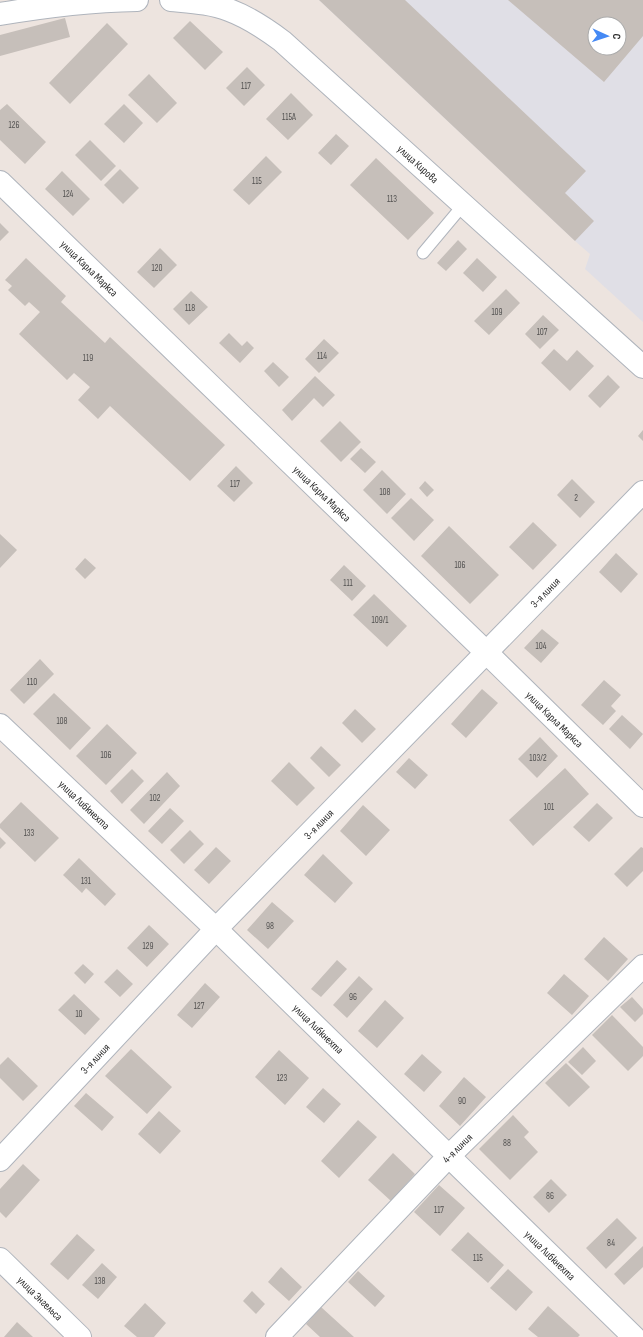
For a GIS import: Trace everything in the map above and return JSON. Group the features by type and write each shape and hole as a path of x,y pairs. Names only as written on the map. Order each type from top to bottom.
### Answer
{"street":[{"path":"0,14 51,3 137,0"},
{"name":"улица Кирова","path":"171,0 198,2 230,10 269,31 282,41 643,367"},
{"name":"улица Карла Маркса","path":"0,182 643,806"},
{"name":"3-я линия","path":"0,1160 216,929 643,492"},
{"name":"улица Либкнехта","path":"0,725 216,929 634,1337"},
{"name":"4-я линия","path":"277,1337 449,1156 643,966"},
{"name":"улица Энгельса","path":"0,1259 80,1337"}],"lane":[{"path":"422,253 464,204"}],"shaded area":[{"path":"319,0 643,0 643,322 585,269 590,254"}],"building":[{"path":"319,0 405,0 586,171 565,193 594,221 575,241"},
{"path":"508,0 643,0 643,36 627,55 627,16 587,16 587,56 626,56 604,82"},
{"path":"65,18 70,37 0,56 0,35"},
{"path":"190,21 223,52 205,70 173,38"},
{"path":"107,23 128,44 70,104 49,83"},
{"path":"247,67 265,85 244,106 226,88"},
{"path":"149,74 177,103 157,123 128,95"},
{"path":"291,93 313,115 288,140 266,119"},
{"path":"7,104 46,142 25,164 0,140 0,110"},
{"path":"124,104 143,123 124,143 104,124"},
{"path":"336,134 349,146 331,165 318,153"},
{"path":"90,140 116,166 101,181 75,155"},
{"path":"266,156 282,172 249,205 233,190"},
{"path":"376,158 434,213 408,240 350,185"},
{"path":"120,169 139,188 123,204 104,185"},
{"path":"62,171 90,199 73,216 45,189"},
{"path":"0,223 9,232 0,241"},
{"path":"458,240 467,249 446,271 437,263"},
{"path":"160,248 177,265 154,288 137,272"},
{"path":"26,258 66,296 61,302 105,343 110,337 225,445 190,481 110,406 98,419 78,400 90,387 74,373 67,380 19,334 40,312 29,302 25,306 8,290 12,286 5,280"},
{"path":"477,258 497,277 483,292 463,273"},
{"path":"506,289 520,303 489,335 474,321"},
{"path":"191,291 208,307 189,325 173,309"},
{"path":"543,315 559,330 540,349 525,334"},
{"path":"229,333 242,346 247,341 254,348 240,363 219,343"},
{"path":"324,339 339,353 319,373 305,359"},
{"path":"554,349 567,361 577,350 594,366 570,391 541,363"},
{"path":"273,362 289,377 279,387 264,371"},
{"path":"608,375 620,387 600,408 588,396"},
{"path":"315,376 335,395 323,407 314,398 292,421 282,410"},
{"path":"340,421 361,442 341,462 320,441"},
{"path":"643,430 643,441 638,436"},
{"path":"361,448 376,462 365,473 350,459"},
{"path":"236,466 253,483 234,502 217,486"},
{"path":"382,470 406,494 387,514 363,490"},
{"path":"572,479 595,502 580,518 557,495"},
{"path":"425,481 434,490 427,497 419,488"},
{"path":"411,498 434,520 414,541 391,518"},
{"path":"533,522 557,545 533,570 509,547"},
{"path":"449,526 499,575 470,604 421,556"},
{"path":"0,534 17,550 0,568"},
{"path":"616,553 638,574 621,593 599,572"},
{"path":"85,558 96,568 85,579 75,569"},
{"path":"344,565 366,586 352,601 330,580"},
{"path":"374,594 407,626 387,647 353,615"},
{"path":"542,629 559,643 541,663 524,648"},
{"path":"40,659 54,674 24,704 10,690"},
{"path":"604,680 621,695 611,706 616,711 603,725 581,705"},
{"path":"482,689 498,703 466,738 451,724"},
{"path":"54,693 91,728 70,750 33,714"},
{"path":"355,709 376,729 362,743 342,723"},
{"path":"622,715 643,734 630,749 609,729"},
{"path":"107,724 137,753 106,785 76,756"},
{"path":"540,737 558,756 537,778 518,759"},
{"path":"321,746 341,765 329,777 310,758"},
{"path":"409,758 428,775 415,789 396,772"},
{"path":"289,762 315,788 297,806 271,781"},
{"path":"565,768 589,794 533,846 509,820"},
{"path":"132,769 144,781 122,804 110,791"},
{"path":"167,772 180,786 144,824 130,810"},
{"path":"21,802 59,838 35,862 0,828 0,824"},
{"path":"597,803 613,818 589,842 573,827"},
{"path":"363,805 390,830 366,856 340,831"},
{"path":"170,808 184,821 162,844 148,831"},
{"path":"190,830 204,844 184,864 170,850"},
{"path":"0,837 6,843 0,849"},
{"path":"216,847 231,861 209,884 194,870"},
{"path":"641,847 643,848 643,871 627,887 614,874"},
{"path":"323,854 353,883 335,903 304,875"},
{"path":"79,858 116,894 105,906 86,888 82,893 63,875"},
{"path":"272,902 294,921 268,949 247,930"},
{"path":"149,925 169,944 147,967 127,948"},
{"path":"604,937 628,959 608,981 584,959"},
{"path":"337,960 347,969 321,997 311,989"},
{"path":"83,964 94,974 85,984 74,973"},
{"path":"117,969 133,984 120,997 104,982"},
{"path":"564,974 589,996 572,1015 547,993"},
{"path":"359,976 373,989 347,1018 333,1005"},
{"path":"205,983 220,997 192,1028 177,1015"},
{"path":"74,994 100,1019 85,1035 58,1010"},
{"path":"632,997 643,1009 643,1014 635,1022 620,1007"},
{"path":"385,1000 404,1018 377,1048 358,1031"},
{"path":"612,1015 643,1047 643,1056 628,1071 592,1035"},
{"path":"583,1047 596,1061 582,1075 568,1062"},
{"path":"131,1049 172,1087 147,1114 105,1076"},
{"path":"279,1050 309,1078 285,1105 255,1077"},
{"path":"422,1054 442,1072 424,1092 404,1074"},
{"path":"8,1057 38,1086 23,1101 0,1078 0,1065"},
{"path":"566,1063 590,1087 569,1107 545,1083"},
{"path":"464,1077 486,1097 460,1126 439,1106"},
{"path":"323,1088 341,1104 324,1123 306,1107"},
{"path":"86,1093 114,1117 102,1131 74,1106"},
{"path":"159,1111 181,1131 160,1154 138,1134"},
{"path":"513,1115 529,1132 524,1137 538,1152 510,1180 479,1149"},
{"path":"358,1120 377,1137 339,1178 321,1161"},
{"path":"393,1153 415,1174 391,1201 368,1180"},
{"path":"23,1164 40,1180 6,1218 0,1212 0,1189"},
{"path":"551,1179 567,1195 549,1213 533,1197"},
{"path":"439,1185 465,1208 440,1236 414,1212"},
{"path":"617,1218 637,1238 606,1269 586,1248"},
{"path":"468,1232 504,1265 488,1283 451,1250"},
{"path":"77,1234 95,1250 68,1280 50,1264"},
{"path":"643,1246 643,1267 624,1285 614,1274"},
{"path":"102,1263 117,1277 98,1299 82,1285"},
{"path":"281,1267 302,1287 289,1301 268,1282"},
{"path":"508,1269 533,1292 516,1311 490,1288"},
{"path":"358,1271 385,1296 375,1307 348,1282"},
{"path":"252,1291 265,1304 256,1314 243,1301"},
{"path":"145,1303 166,1323 154,1337 137,1337 124,1326"},
{"path":"548,1306 580,1335 578,1337 538,1337 528,1329"},
{"path":"321,1307 354,1337 320,1337 306,1324"},
{"path":"17,1322 33,1337 4,1337"}]}
